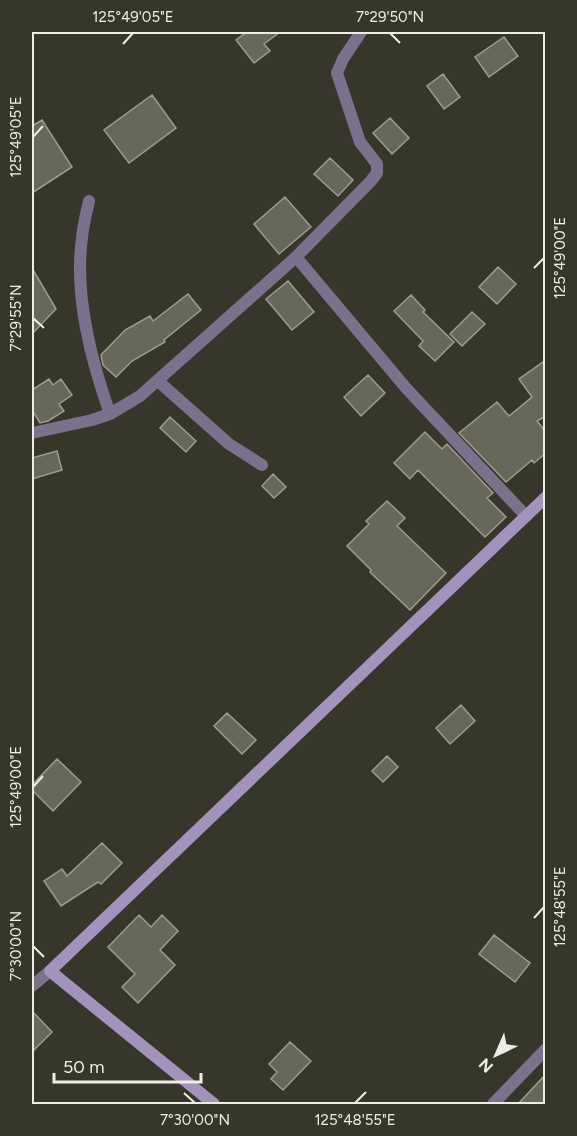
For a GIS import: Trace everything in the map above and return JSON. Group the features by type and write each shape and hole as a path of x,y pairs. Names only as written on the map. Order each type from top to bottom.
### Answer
{"street":[{"path":"32,433 110,414 140,396 296,258 377,173 377,164 360,142 356,132 337,73 343,59 361,32"},
{"path":"89,201 81,249 83,302 97,375 110,414"},
{"path":"296,258 406,388 526,516"},
{"path":"158,381 229,444 262,465"},
{"path":"32,986 546,497"},
{"path":"50,971 214,1104"},
{"path":"493,1104 546,1050"}],"building":[{"path":"247,32 280,32 264,44 270,51 254,63 236,40"},
{"path":"504,37 518,56 489,77 475,57"},
{"path":"443,74 460,97 444,109 427,86"},
{"path":"152,95 176,128 129,163 104,130"},
{"path":"390,118 409,138 392,154 373,133"},
{"path":"42,120 72,167 32,193 32,126"},
{"path":"330,158 353,180 338,196 314,174"},
{"path":"285,197 311,227 279,254 254,224"},
{"path":"498,267 516,284 497,304 479,287"},
{"path":"32,268 56,309 32,334"},
{"path":"288,281 314,312 292,330 266,299"},
{"path":"188,294 201,310 164,340 165,342 132,361 116,377 103,365 101,355 125,330 150,316 153,321"},
{"path":"411,295 425,310 423,312 454,342 435,361 419,346 423,341 394,311"},
{"path":"472,312 485,324 462,346 450,334"},
{"path":"546,360 546,416 537,421 546,432 546,453 534,463 532,460 506,482 459,433 497,402 509,416 532,397 519,379"},
{"path":"368,375 385,393 361,416 344,397"},
{"path":"49,379 53,385 61,379 72,395 59,404 64,411 40,423 32,410 32,390"},
{"path":"170,417 196,441 186,452 160,428"},
{"path":"425,432 442,449 447,444 493,493 487,498 506,517 485,537 418,470 410,479 394,463"},
{"path":"57,451 62,470 32,479 32,458"},
{"path":"273,474 286,487 274,498 262,486"},
{"path":"387,501 405,518 397,526 446,573 410,610 370,572 371,570 347,546 369,524 366,521"},
{"path":"461,705 475,721 450,744 436,728"},
{"path":"227,713 256,740 242,754 214,726"},
{"path":"387,756 398,767 383,782 372,771"},
{"path":"57,759 81,782 53,811 32,790 32,785"},
{"path":"102,843 122,863 101,884 98,882 61,906 44,881 62,869 67,876"},
{"path":"139,915 151,927 162,915 178,931 160,950 175,965 138,1003 122,987 135,974 108,947"},
{"path":"494,935 530,963 515,982 479,954"},
{"path":"32,1011 52,1032 32,1052"},
{"path":"290,1042 311,1061 283,1090 271,1079 277,1072 269,1064"},
{"path":"546,1074 546,1104 518,1104"}]}
